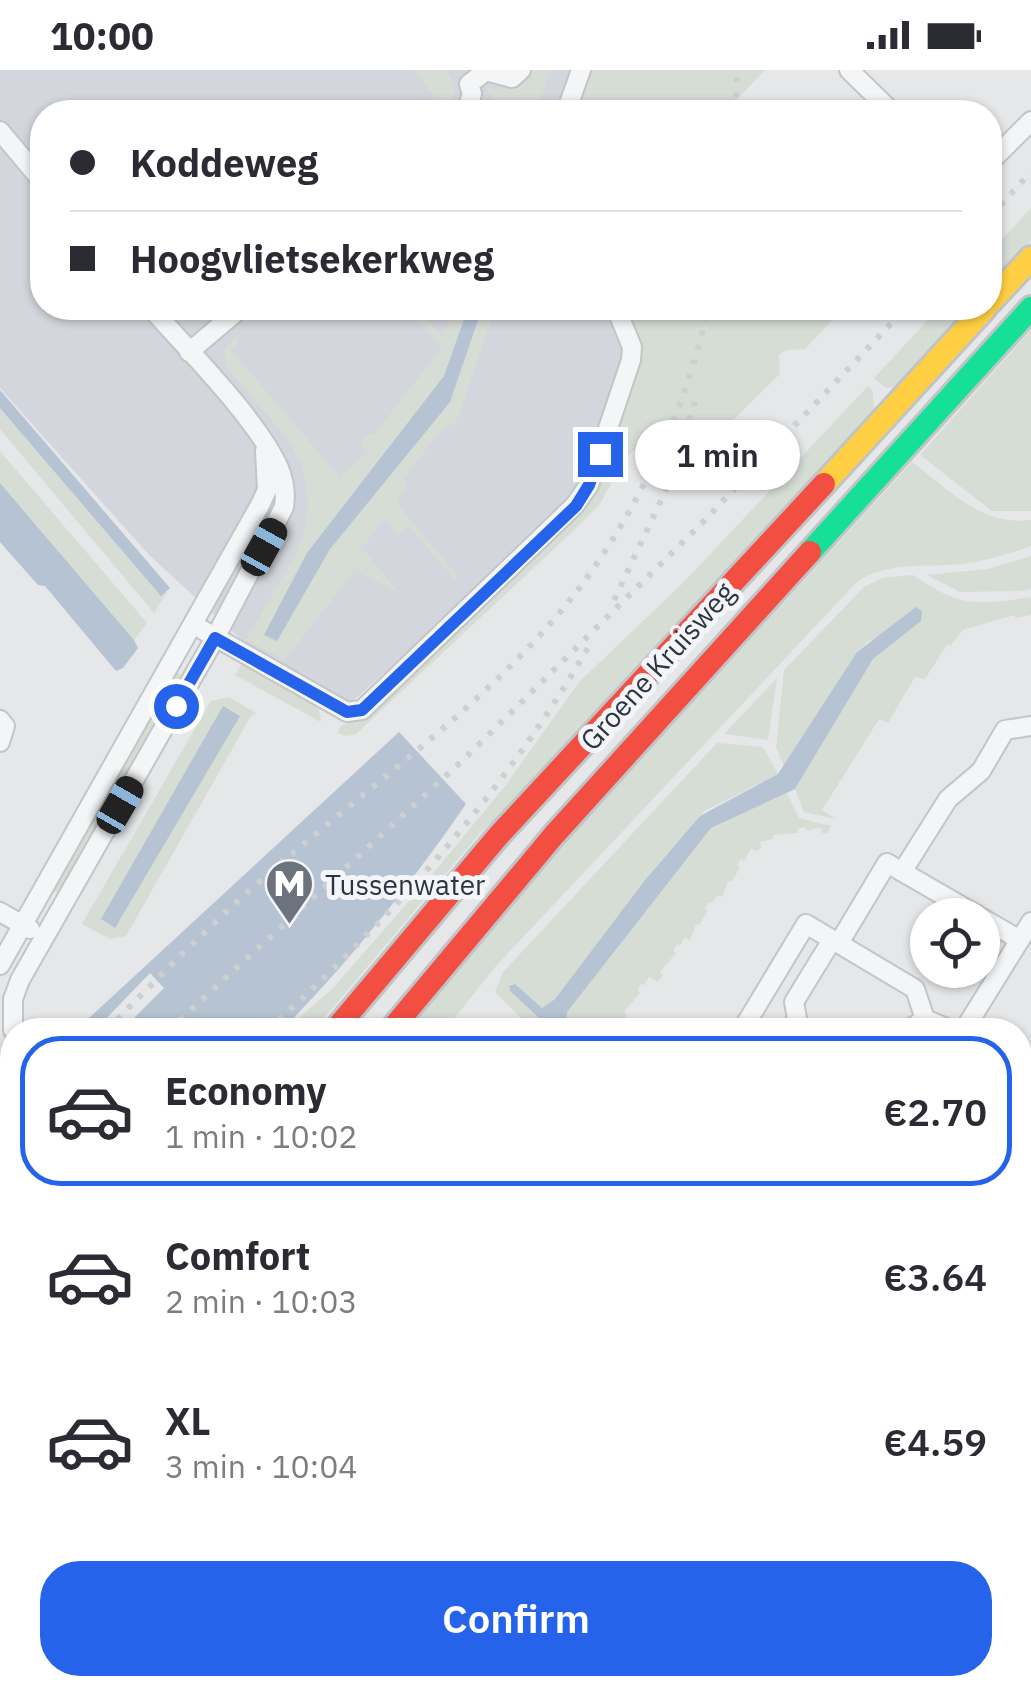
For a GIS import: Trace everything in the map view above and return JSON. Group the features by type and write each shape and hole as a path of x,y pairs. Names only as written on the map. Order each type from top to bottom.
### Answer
{"main road":[{"name":"Groene Kruisweg","path":"1002,290 1031,258"},
{"name":"Groene Kruisweg","path":"402,1018 554,835 1031,308"},
{"name":"Groene Kruisweg","path":"345,1018 499,835 974,320"}],"street":[{"path":"470,100 472,94 464,77 486,71 512,78 520,70"},
{"path":"570,100 580,70"},
{"path":"849,70 880,100"},
{"path":"1002,150 1031,121"},
{"path":"0,132 30,167"},
{"path":"13,1018 13,999 32,958 215,638 284,507 281,473 265,445 161,320"},
{"path":"189,352 226,320"},
{"path":"194,625 347,712 362,710 576,506 589,485 631,360 632,348 621,320"},
{"path":"0,964 6,942 22,925 264,498 268,476 265,445"},
{"path":"0,720 5,726 0,742"},
{"path":"902,872 948,798 981,770 1005,730 1031,726"},
{"path":"798,1018 794,1002 887,863 947,898"},
{"path":"0,912 44,938"},
{"path":"971,1018 1031,922"},
{"path":"749,1018 806,924 915,989 925,1018"},
{"path":"1000,928 1020,940"},
{"path":"6,942 32,958"}],"shaded area":[{"path":"0,70 573,70 563,100 30,100 30,320 614,320 624,356 568,503 351,703 244,642 149,555 0,388"},
{"path":"414,70 446,70 452,80 453,100 430,100 434,96"},
{"path":"532,70 551,70 540,100 495,100 485,88 513,88"},
{"path":"587,70 765,70 736,100 577,100"},
{"path":"1031,208 1031,240 1002,272 1002,239"},
{"path":"419,320 427,320 442,337 450,320 464,320 444,376 307,553 264,635 277,641 330,549 450,402 478,320 491,320 459,416 440,431 404,478 406,487 396,502 458,577 455,580 409,526 399,535 384,519 362,548 398,592 355,570 285,660 246,640 297,552 308,503 303,468 289,441 225,365 225,349 236,336 239,341 231,350 340,477 367,451 360,442 371,433 374,435 442,347"},
{"path":"630,320 833,320 805,349 786,350 779,355 780,374 725,428 634,450 622,463 600,504 571,533 356,734 337,733 341,726 368,714 571,523 593,494 639,340"},
{"path":"928,320 959,320 898,386 886,388 874,378"},
{"path":"1031,330 1031,511 992,511 920,455"},
{"path":"868,386 873,391 874,412 481,832 324,1018 299,1018 331,990 425,883 506,785 579,682 684,582"},
{"path":"0,398 167,592 154,613 0,429"},
{"path":"0,451 147,623 134,640 0,483"},
{"path":"912,462 981,512 1031,520 1031,546 971,563 894,568 856,583 496,966 455,1018 418,1018 539,871"},
{"path":"1031,556 1031,589 1021,591 960,592 927,575 988,569"},
{"path":"913,575 943,593 969,601 1031,597 1031,615 1014,615 963,630 947,645 925,679 915,677 888,723 879,719 822,810 836,819 804,812 795,789 873,659 921,621 867,642 857,652 784,766 776,748 784,670 864,587 882,578"},
{"path":"243,662 318,705 321,722 235,675"},
{"path":"174,671 183,677 60,894 51,889"},
{"path":"777,678 768,740 725,734 726,732"},
{"path":"229,697 256,713 126,936 110,939 82,924 211,701"},
{"path":"717,743 763,747 778,774 704,811 645,880 555,999 542,1008 515,984 510,991 539,1018 521,1018 495,992 503,972"},
{"path":"787,793 799,818 831,826 827,834 820,827 807,831 805,827 798,829 798,833 773,835 773,839 760,842 757,851 751,849 744,861 741,859 737,866 740,868 728,881 722,897 717,895 709,902 690,940 685,937 677,944 673,951 676,953 660,972 663,975 658,982 649,977 641,984 637,990 640,993 624,1012 625,1018 566,1018 566,1012 711,828"}],"water":[{"path":"464,320 478,320 450,402 330,549 277,641 264,635 307,553 444,376"},
{"path":"0,390 170,588 161,596 0,408"},
{"path":"0,483 134,640 138,648 123,668 116,671 45,586 38,585 0,542"},
{"path":"916,607 922,611 921,621 873,659 795,789 711,828 567,1012 566,1018 539,1018 510,991 509,986 515,984 542,1008 555,999 645,880 700,816 778,774 857,652"},
{"path":"223,706 240,716 115,928 101,919"},
{"path":"399,732 466,804 379,921 293,1018 89,1018"}],"pier":[{"path":"150,973 164,988 134,1018 107,1018"}],"railway":[{"path":"736,100 737,70"},
{"path":"1002,203 1031,172"},
{"path":"119,1018 245,894 441,730 544,631 597,564 638,495 673,421 705,320"},
{"path":"182,1018 463,760 702,523 895,320"},
{"path":"614,600 665,492 695,402"},
{"path":"281,1018 359,943 444,850 522,750 590,644"}],"traffic: fast":[{"path":"810,552 1031,308"}],"traffic: slow":[{"path":"1002,289 1031,258"},
{"path":"824,484 974,320"}],"traffic: jam":[{"path":"345,1018 499,835 824,484"},
{"path":"401,1018 554,835 810,552"}],"place":[{"name":"Tussenwater","path":"290,926"}],"route":[{"path":"176,706 215,638 347,712 362,710 576,506 589,485 600,454"}]}
